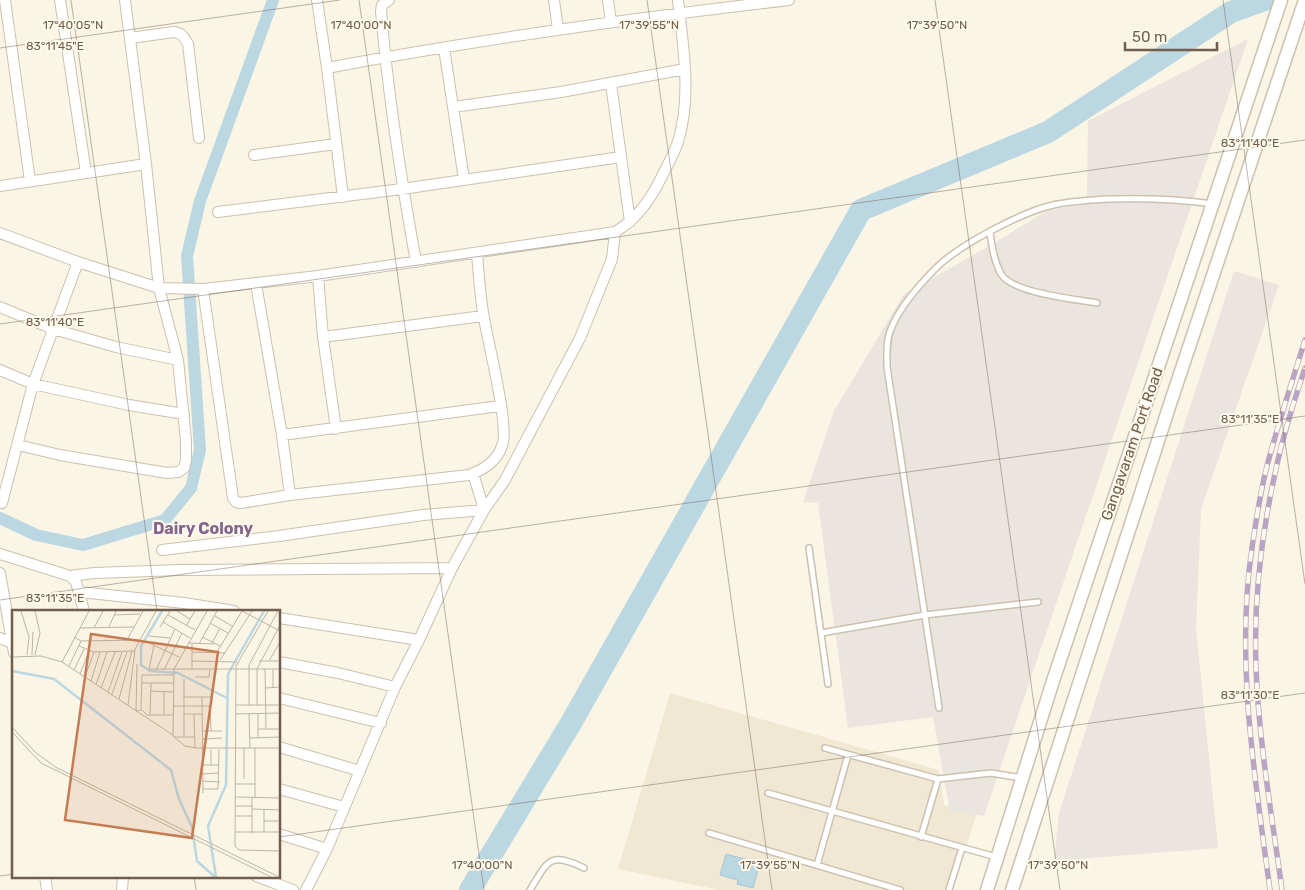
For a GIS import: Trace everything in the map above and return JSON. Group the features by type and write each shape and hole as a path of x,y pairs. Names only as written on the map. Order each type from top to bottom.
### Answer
{"street":[{"path":"5,0 3,10 30,181"},
{"path":"60,0 86,173"},
{"path":"18,445 60,455 167,473 178,472 184,468 186,460 184,414 178,360 159,288 146,164 124,0"},
{"path":"317,0 342,197"},
{"path":"389,0 382,5 381,11 385,57 402,189 416,262"},
{"path":"554,0 558,30"},
{"path":"608,0 611,22"},
{"path":"0,232 78,262 159,288 203,289 318,276 477,254 615,232 630,222 652,195 666,170 678,141 684,112 685,69 678,0"},
{"path":"327,68 385,57 611,22 789,0"},
{"name":"Gangavaram Port Road","path":"987,890 1053,681 1281,0"},
{"name":"Gangavaram Port Road","path":"1012,890 1168,410 1305,0"},
{"path":"130,38 174,32 181,33 184,37 188,44 200,138"},
{"path":"444,48 464,179"},
{"path":"453,107 611,84 685,69"},
{"path":"611,84 630,222"},
{"path":"254,155 336,144"},
{"path":"218,212 402,189 621,156"},
{"path":"0,186 146,164"},
{"path":"306,890 327,849 395,686 419,640 452,568 484,510 505,480 580,338 612,259 615,232"},
{"path":"203,289 233,498 236,502 241,503 473,474 481,471 492,461 502,446 504,426 483,316 477,254"},
{"path":"2,503 33,384 78,262"},
{"path":"318,276 323,337 336,429"},
{"path":"256,284 282,435 290,496"},
{"path":"0,307 53,329 116,347 178,360"},
{"path":"323,337 483,316"},
{"path":"0,370 33,384 129,405 184,414"},
{"path":"282,435 500,406"},
{"path":"473,474 484,510"},
{"path":"162,550 279,536 423,514 484,510"},
{"path":"0,554 70,576 179,570 452,568"},
{"path":"0,573 12,642"},
{"path":"70,576 76,582 84,610"},
{"path":"80,592 184,603 228,610"},
{"path":"280,618 419,640"},
{"path":"0,638 12,647"},
{"path":"280,662 395,686"},
{"path":"280,698 381,722"},
{"path":"280,747 360,771"},
{"path":"280,789 344,807"},
{"path":"280,834 327,849"},
{"path":"261,878 293,890"}],"lane":[{"path":"939,708 887,367 890,330 903,305 937,267 964,247 1016,218 1052,205 1092,200 1138,198 1177,199 1212,204"},
{"path":"990,232 994,257 1002,276 1014,286 1097,303"},
{"path":"809,548 828,684"},
{"path":"821,633 925,615 1038,602"},
{"path":"824,748 938,779 991,773 1022,778"},
{"path":"817,865 848,755"},
{"path":"921,837 938,779"},
{"path":"768,793 997,857"},
{"path":"709,833 900,890"},
{"path":"949,890 962,848"},
{"path":"530,890 550,861 559,859 570,861 584,868"}],"shaded area":[{"path":"1248,39 984,816 950,811 933,717 848,728 818,503 803,502 834,411 904,294 1048,210 1087,204 1088,121"},
{"path":"1234,271 1279,285 1201,509 1196,629 1218,848 1054,861 1059,813"},
{"path":"670,693 939,770 944,805 978,810 952,890 719,890 618,869"}],"water":[{"path":"726,854 760,863 753,888 737,884 738,880 720,875"}],"waterway":[{"path":"0,518 36,535 83,545 165,520 191,488 200,450 187,256 200,201 273,0"},
{"path":"470,890 571,723 861,210 1048,132 1231,12 1265,0"}],"railway":[{"path":"1270,890 1258,805 1249,719 1246,677 1247,591 1258,507 1271,450 1305,340"},
{"path":"1282,890 1264,763 1259,712 1256,660 1257,605 1262,550 1270,496 1285,431 1305,368"}],"district":[{"name":"Dairy Colony","path":"203,528"}]}
